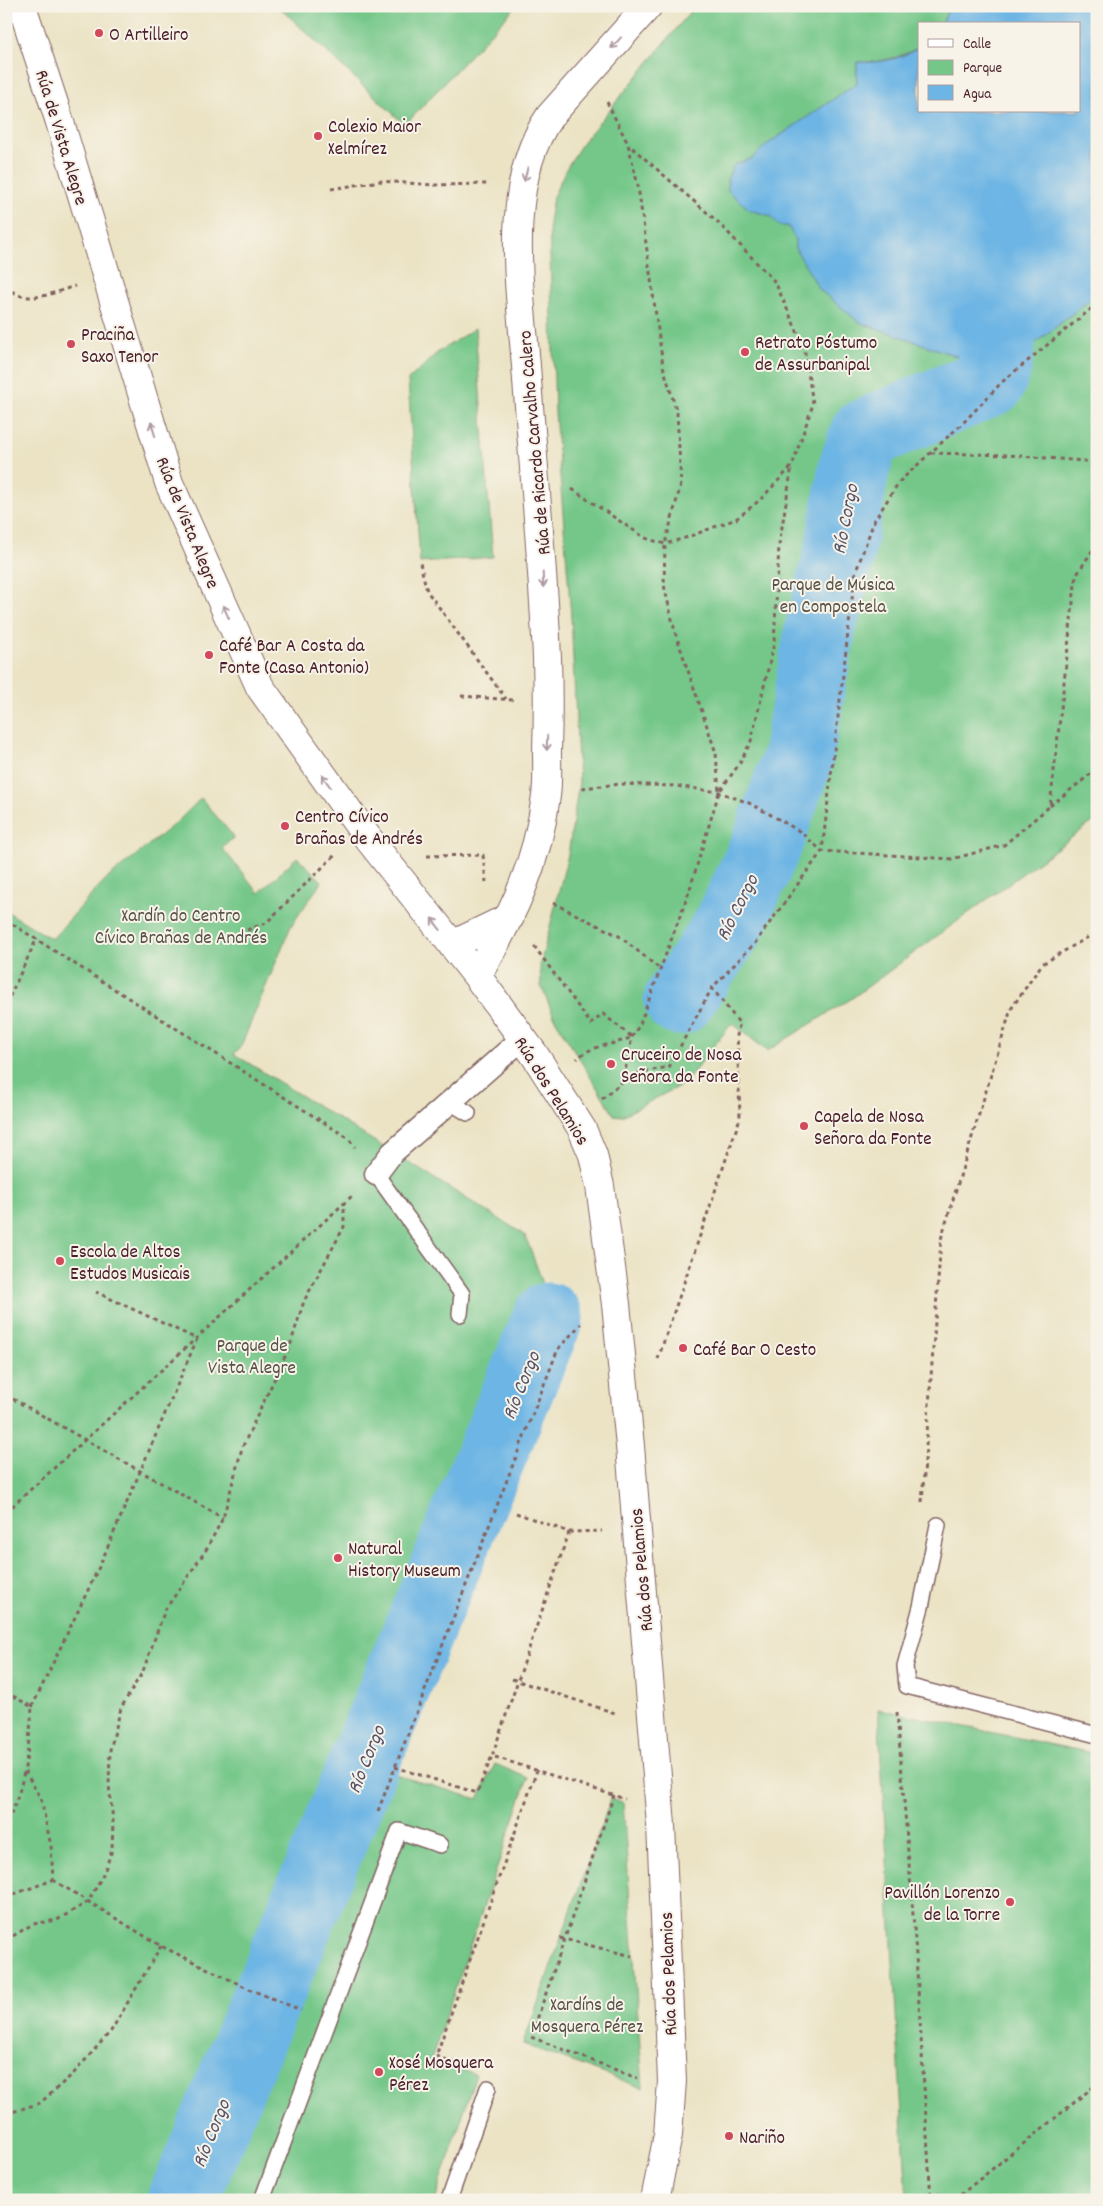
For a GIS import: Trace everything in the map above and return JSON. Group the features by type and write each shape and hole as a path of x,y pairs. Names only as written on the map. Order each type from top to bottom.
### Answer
{"street":[{"name":"Rúa de Vista Alegre","path":"22,6 169,483 260,687 367,837 477,976"},
{"name":"Rúa de Ricardo Carvalho Calero","path":"477,976 523,890 536,848 546,794 548,697 543,565 519,252 523,183 539,132 550,116 648,6"},
{"path":"452,945 510,917"},
{"name":"Rúa dos Pelamios","path":"477,976 523,1038 577,1121 593,1155 603,1205 616,1304 630,1446 661,1826 672,2081 668,2135 655,2200"},
{"path":"376,1174 392,1153 459,1108 523,1038"}],"lane":[{"path":"376,1174 462,1294 460,1314"},
{"path":"938,1524 921,1607 905,1666 907,1686 1097,1735"},
{"path":"262,2200 399,1831 440,1844"},
{"path":"449,2200 488,2088"}],"path":[{"path":"607,101 628,144 638,186 663,366 677,413 681,484 665,544 664,585 675,632 716,753 720,792"},
{"path":"623,1080 632,1037 640,1024 690,892 720,792 740,763 751,741 774,644 779,545 792,466 813,404 804,347 775,282 719,223 628,144"},
{"path":"331,190 380,181 434,185 523,183"},
{"path":"6,286 13,293 29,299 63,289"},
{"path":"599,1102 623,1080 641,1072 669,1067 712,988 755,943 822,851 855,574 874,521 899,482 1002,382 1097,304"},
{"path":"930,453 1008,455 1097,462"},
{"path":"566,486 645,538 665,544 736,519 760,500 792,466"},
{"path":"1050,806 1076,576 1097,544"},
{"path":"420,563 427,591 506,699"},
{"path":"461,696 520,700"},
{"path":"572,788 620,784 675,786 720,792 749,803 799,831 822,851 952,859 1004,845 1097,769"},
{"path":"247,930 266,923 341,849"},
{"path":"429,856 483,855 483,866"},
{"path":"548,900 619,936 660,968"},
{"path":"6,920 348,1138 376,1174 6,1512"},
{"path":"6,1004 36,938"},
{"path":"534,946 591,1024 603,1014 632,1037"},
{"path":"657,1362 740,1118 737,1031 740,1024 712,988"},
{"path":"573,1064 582,1054 592,1049 622,1042 632,1037"},
{"path":"6,1940 33,1924 57,1920 88,1902 104,1873 112,1850 113,1821 109,1785 110,1750 121,1708 143,1671 165,1610 206,1550 224,1518 242,1448 290,1346 304,1302 344,1227 344,1203"},
{"path":"96,1292 197,1338"},
{"path":"378,1812 558,1349 582,1324"},
{"path":"6,1825 13,1812 25,1771 29,1749 32,1707 100,1566 197,1338"},
{"path":"6,1394 224,1518"},
{"path":"516,1513 569,1532 604,1531"},
{"path":"395,1767 477,1793 492,1756 569,1532"},
{"path":"512,1679 621,1714"},
{"path":"6,1692 32,1707"},
{"path":"492,1756 626,1799"},
{"path":"488,2088 490,2075 436,2056 537,1770"},
{"path":"25,1771 41,1799 51,1846 53,1880"},
{"path":"614,1795 562,1939 531,2037 641,2080"},
{"path":"53,1880 161,1946 301,2010"},
{"path":"6,1897 53,1880"},
{"path":"562,1939 635,1957"},
{"path":"6,2114 40,2102 74,2073 112,2030 161,1946"},
{"path":"298,2019 304,2001"},
{"path":"954,2200 1097,2084"}],"green space":[{"path":"278,6 516,6 405,125"},
{"name":"Parque de Música en Compostela","path":"695,6 950,6 943,22 918,22 918,48 889,59 874,62 857,62 857,83 765,146 753,159 741,162 750,210 771,216 788,226 859,322 979,364 996,367 1009,364 1097,294 1097,819 851,999 767,1051 732,1023 685,1083 622,1116 614,1115 556,1021 541,986 540,966 568,855 579,782 571,616 555,412 549,223 553,197 566,169 583,142"},
{"path":"475,328 493,557 420,563 408,380 437,353"},
{"name":"Parque de Vista Alegre","path":"201,798 234,837 222,848 259,893 297,857 322,881 291,926 241,1046 234,1054 525,1235 545,1289 408,1622 157,2200 6,2200 6,911 52,939 104,881 177,822"},
{"path":"878,1709 1097,1754 1097,2200 939,2200 936,2194 931,2200 907,2200"},
{"path":"495,1764 528,1778 431,2059 476,2074 435,2200 191,2200 372,1768 478,1799"},
{"name":"Xardíns de Mosquera Pérez","path":"611,1799 623,1802 643,2088 523,2044"}],"water":[{"path":"950,6 1097,6 1097,294 1009,364 996,367 979,364 859,322 820,290 795,248 795,239 788,226 779,226 771,216 750,210 728,191 728,177 734,165 753,158 765,146 857,83 857,62 890,60 905,55 918,48 918,112 1080,112 1080,22 943,22"}],"waterway":[{"name":"Río Corgo","path":"679,1000 728,927 766,846 798,757 820,630 840,550 854,468 865,434 990,382 996,367 1014,255 1074,205 1097,200"},
{"name":"Río Corgo","path":"183,2200 548,1318"}],"place":[{"name":"O Artilleiro","path":"99,33"},
{"name":"Colexio Maior Xelmírez","path":"318,136"},
{"name":"Praciña Saxo Tenor","path":"71,344"},
{"name":"Retrato Póstumo de Assurbanipal","path":"745,352"},
{"name":"Café Bar A Costa da Fonte (Casa Antonio)","path":"209,655"},
{"name":"Centro Cívico Brañas de Andrés","path":"285,826"},
{"name":"Cruceiro de Nosa Señora da Fonte","path":"611,1064"},
{"name":"Capela de Nosa Señora da Fonte","path":"804,1126"},
{"name":"Escola de Altos Estudos Musicais","path":"60,1261"},
{"name":"Café Bar O Cesto","path":"683,1348"},
{"name":"Natural History Museum","path":"338,1558"},
{"name":"Pavillón Lorenzo de la Torre","path":"1010,1902"},
{"name":"Xosé Mosquera Pérez","path":"379,2072"},
{"name":"Nariño","path":"729,2136"}],"park label":[{"name":"Xardín do Centro Cívico Brañas de Andrés","path":"181,925"}]}
